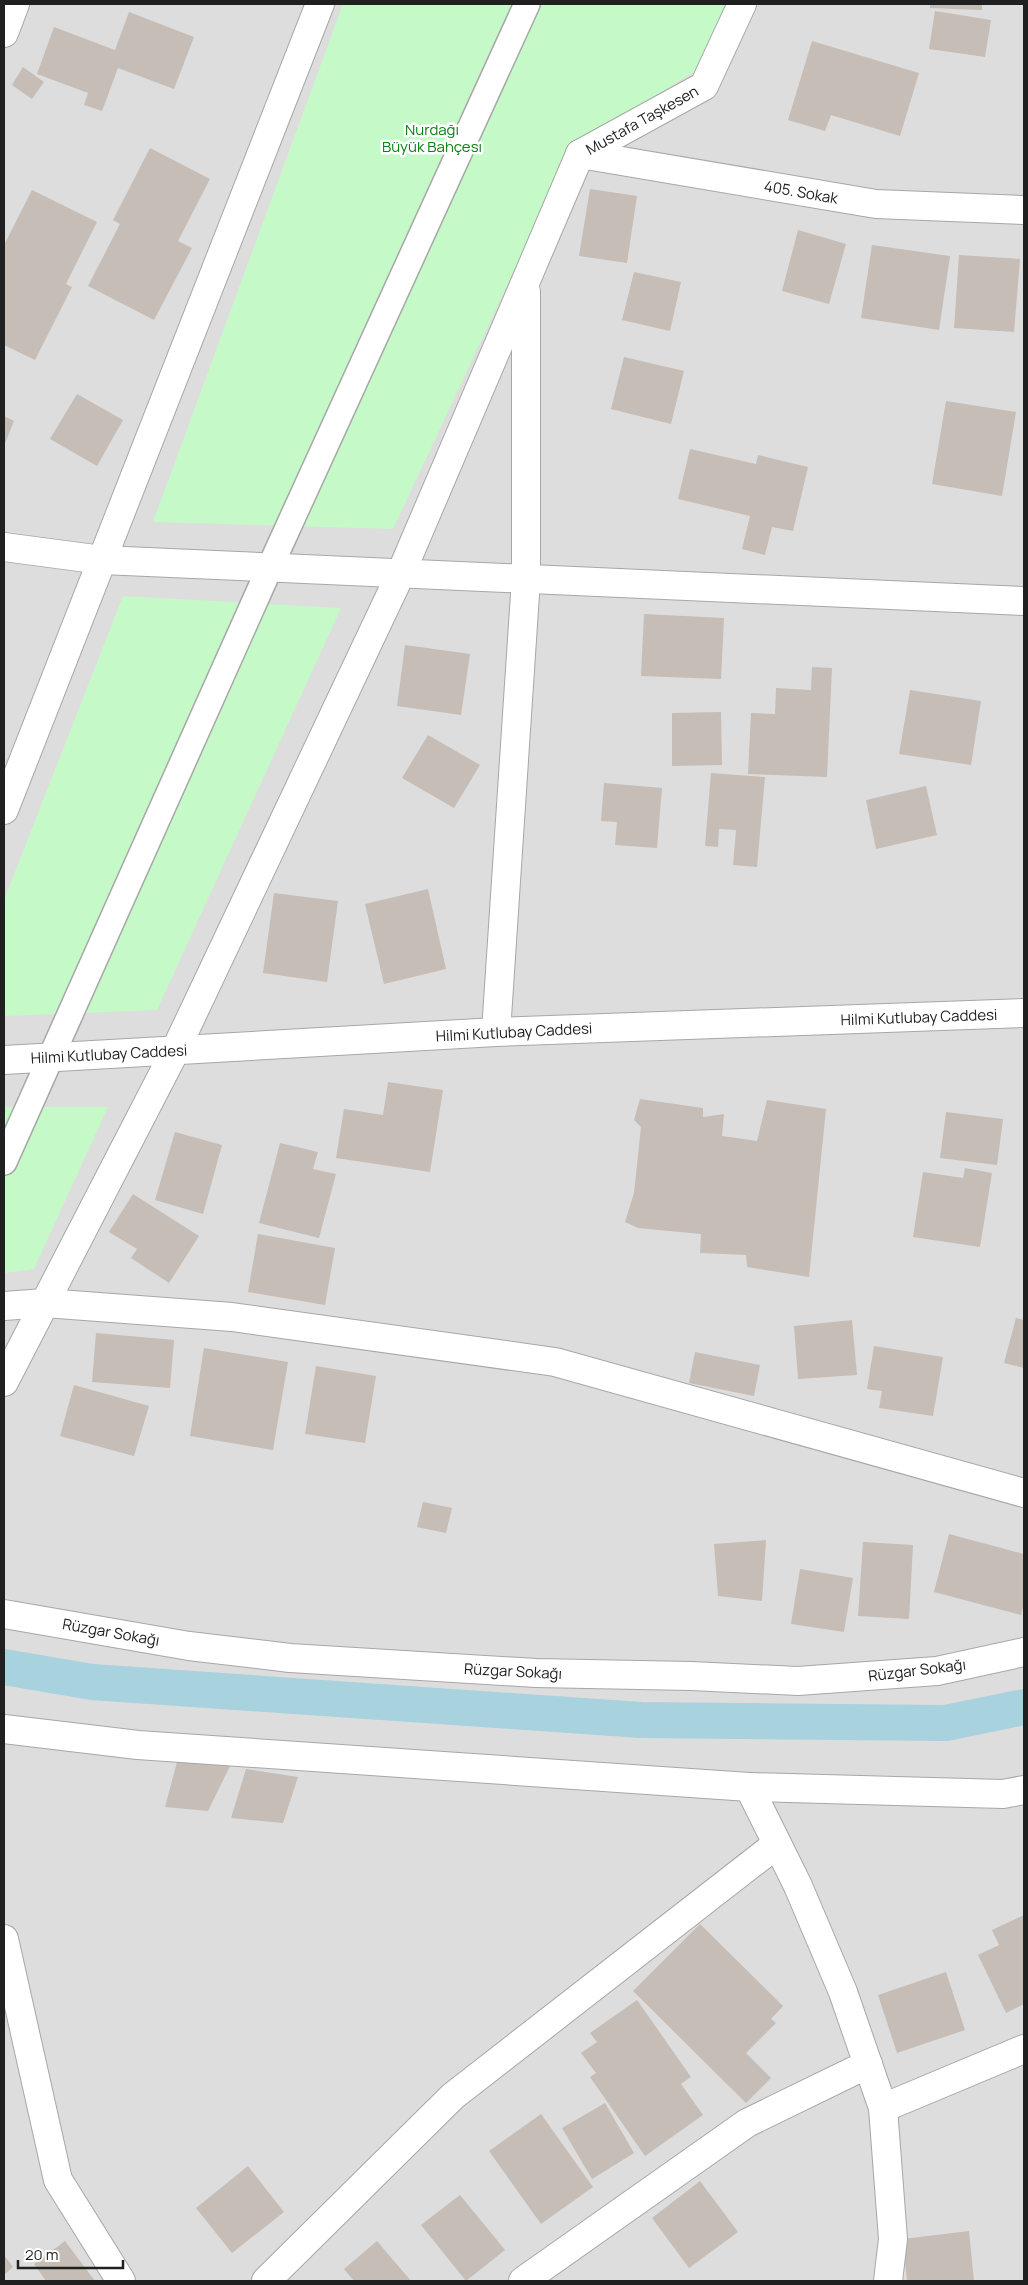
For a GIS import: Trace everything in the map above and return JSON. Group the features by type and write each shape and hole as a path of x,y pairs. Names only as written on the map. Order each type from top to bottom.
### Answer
{"street":[{"path":"4,33 15,4"},
{"path":"4,810 320,4"},
{"path":"4,1162 270,567 527,4"},
{"name":"Mustafa Taşkesen","path":"580,154 704,86 742,4"},
{"path":"4,1382 175,1051 401,573 580,154"},
{"name":"405. Sokak","path":"580,154 876,204 1024,210"},
{"path":"496,1032 526,579 526,281"},
{"path":"4,547 102,560 1024,602"},
{"name":"Hilmi Kutlubay Caddesi","path":"4,1060 496,1032 1024,1013"},
{"path":"4,1306 45,1303 232,1317 555,1362 1024,1493"},
{"name":"Rüzgar Sokağı","path":"4,1614 189,1646 290,1658 536,1673 691,1676 798,1681 936,1670 1024,1652"},
{"path":"4,1729 138,1745 749,1787 1003,1794 1024,1790"},
{"path":"749,1787 798,1886 843,1992 883,2108 893,2239 888,2281"},
{"path":"266,2281 452,2096 777,1844"},
{"path":"4,1939 58,2180 121,2281"},
{"path":"883,2108 1024,2049"},
{"path":"522,2281 746,2123 868,2064"}],"shaded area":[{"path":"4,4 1024,4 1024,2281 4,2281"}],"green space":[{"name":"Nurdağı Büyük Bahçesı","path":"343,4 728,4 699,69 572,147 393,529 153,522"},
{"path":"123,596 341,608 157,1010 4,1016 4,900"},
{"path":"4,1107 108,1107 34,1269 4,1273"}],"building":[{"path":"930,4 982,4 982,10 930,8"},
{"path":"935,11 991,20 985,57 929,49"},
{"path":"129,12 194,37 174,89 118,68 102,111 84,105 88,93 37,74 54,27 115,50"},
{"path":"812,41 919,73 900,136 831,115 825,131 788,120"},
{"path":"23,67 44,82 32,99 12,85"},
{"path":"150,148 210,179 178,241 192,248 154,320 88,286 120,224 113,220"},
{"path":"590,189 637,196 627,263 579,256"},
{"path":"32,190 97,222 66,284 72,287 35,360 4,345 4,245"},
{"path":"798,230 846,244 829,304 782,291"},
{"path":"872,245 950,256 939,330 861,318"},
{"path":"959,255 1020,259 1014,332 954,328"},
{"path":"634,272 681,282 670,331 622,320"},
{"path":"624,357 684,371 671,424 611,409"},
{"path":"77,394 123,420 97,466 50,439"},
{"path":"946,401 1016,412 1002,496 932,484"},
{"path":"4,416 14,421 4,446"},
{"path":"690,449 756,464 758,455 808,467 793,531 772,527 765,555 742,549 750,516 678,499"},
{"path":"644,614 724,618 721,679 641,676"},
{"path":"405,645 470,654 461,715 397,706"},
{"path":"812,667 832,668 827,777 748,774 751,713 775,714 776,688 811,690"},
{"path":"910,690 981,701 971,765 899,754"},
{"path":"721,712 722,765 672,766 672,713"},
{"path":"428,735 480,765 454,808 402,778"},
{"path":"711,773 765,777 757,867 733,865 736,830 719,829 718,847 705,846"},
{"path":"604,783 662,788 657,848 615,845 617,822 601,821"},
{"path":"926,786 937,835 876,849 866,800"},
{"path":"428,889 446,969 384,984 365,904"},
{"path":"274,893 338,901 327,982 263,973"},
{"path":"388,1082 443,1090 430,1172 336,1158 344,1109 383,1115"},
{"path":"640,1099 703,1108 703,1117 724,1114 722,1136 757,1141 767,1100 826,1109 809,1277 747,1267 746,1255 700,1253 701,1234 638,1228 625,1222 634,1193 641,1127 634,1120"},
{"path":"946,1112 1003,1119 997,1165 940,1158"},
{"path":"175,1132 222,1145 203,1214 155,1200"},
{"path":"280,1143 318,1152 313,1169 336,1174 319,1238 259,1223"},
{"path":"965,1168 992,1173 980,1247 913,1237 923,1172 963,1178"},
{"path":"133,1194 199,1236 169,1283 131,1258 137,1249 109,1232"},
{"path":"258,1234 335,1248 325,1305 248,1292"},
{"path":"1016,1318 1024,1320 1024,1368 1004,1363"},
{"path":"852,1320 857,1375 798,1379 794,1326"},
{"path":"96,1333 174,1340 170,1388 92,1382"},
{"path":"874,1346 943,1357 933,1416 879,1408 882,1391 867,1389"},
{"path":"204,1348 288,1362 273,1450 190,1436"},
{"path":"695,1352 760,1365 754,1396 689,1383"},
{"path":"316,1366 376,1376 365,1443 305,1434"},
{"path":"74,1385 149,1406 134,1456 60,1436"},
{"path":"423,1502 452,1508 446,1533 417,1527"},
{"path":"949,1534 1024,1554 1024,1604 1021,1615 934,1592"},
{"path":"766,1540 762,1601 718,1596 714,1544"},
{"path":"863,1542 913,1545 909,1619 858,1616"},
{"path":"800,1569 853,1578 844,1632 791,1624"},
{"path":"177,1762 231,1764 208,1811 165,1807"},
{"path":"246,1769 298,1777 283,1823 231,1818"},
{"path":"1024,1915 1024,2004 1006,2013 978,1955 999,1945 992,1930"},
{"path":"700,1924 783,2006 771,2019 776,2023 746,2053 771,2078 746,2103 633,1991"},
{"path":"946,1972 965,2030 897,2053 878,1995"},
{"path":"637,2000 691,2077 681,2084 703,2115 645,2156 590,2077 596,2073 581,2053 597,2042 590,2033"},
{"path":"605,2103 634,2153 592,2179 562,2128"},
{"path":"541,2114 593,2187 541,2224 489,2151"},
{"path":"248,2166 284,2212 232,2253 196,2208"},
{"path":"700,2181 738,2232 689,2268 652,2218"},
{"path":"460,2195 505,2250 466,2281 421,2225"},
{"path":"969,2231 974,2281 907,2281 903,2239"},
{"path":"65,2241 95,2281 46,2281 34,2264"},
{"path":"377,2241 411,2281 354,2281 344,2269"},
{"path":"4,2255 13,2267 4,2275"}],"waterway":[{"path":"4,1667 92,1682 641,1720 946,1723 1024,1707"}]}
